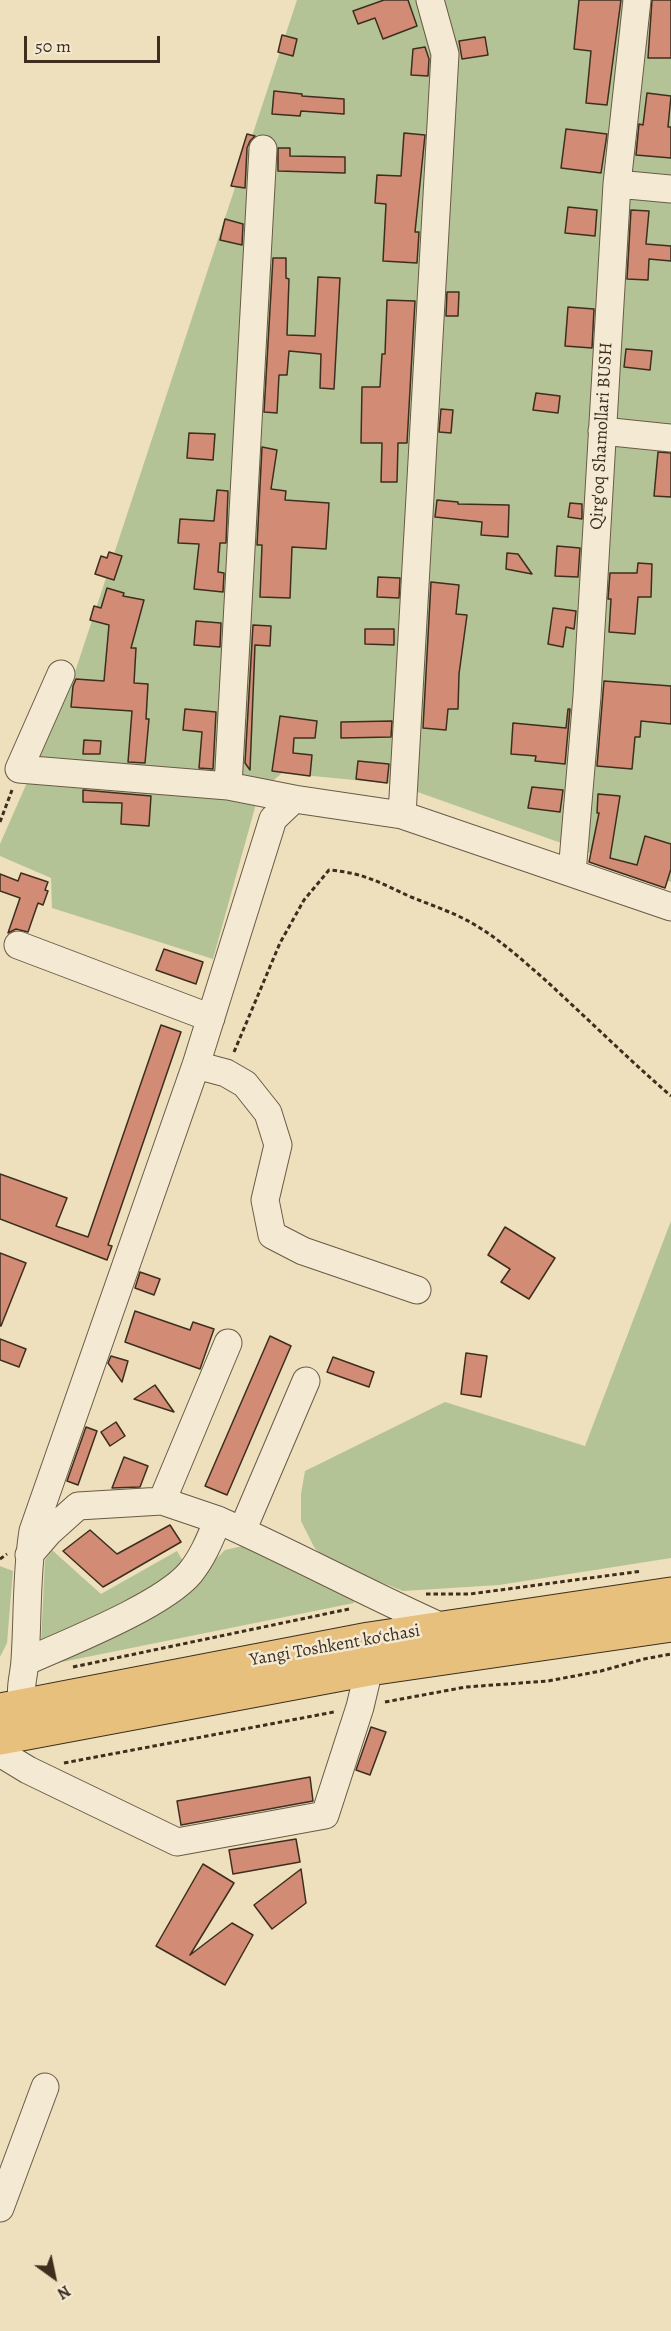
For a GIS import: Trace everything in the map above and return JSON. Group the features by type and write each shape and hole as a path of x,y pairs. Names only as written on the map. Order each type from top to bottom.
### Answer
{"highway":[{"name":"Yangi Toshkent ko‘chasi","path":"11,1707 282,1654 671,1594"},
{"name":"Yangi Toshkent ko‘chasi","path":"0,1738 369,1669 671,1625"}],"street":[{"path":"402,815 445,54 430,0"},
{"name":"Qirg'oq Shamollari BUSH","path":"572,873 587,696 617,184 637,0"},
{"path":"228,786 263,149"},
{"path":"617,184 671,189"},
{"path":"602,431 671,438"},
{"path":"61,674 19,770 228,786 294,799 402,815 671,907"},
{"path":"11,1707 20,1692 25,1662 29,1555 33,1531 196,1065 273,819 294,799"},
{"path":"18,945 211,1018"},
{"path":"196,1065 226,1073 245,1084 268,1113 278,1145 265,1200 272,1235 303,1251 417,1290"},
{"path":"162,1501 228,1343"},
{"path":"25,1662 117,1619 172,1588 189,1575 230,1526 306,1381"},
{"path":"29,1555 49,1532 78,1506 162,1501 271,1543 383,1601 444,1628"},
{"path":"0,1753 28,1770 177,1842 325,1815 360,1707 369,1669"},
{"path":"0,2208 45,2087"}],"path":[{"path":"0,822 19,770"},
{"path":"226,1073 280,943 304,900 329,870 377,880 408,896 470,922 509,948 671,1096"},
{"path":"419,1594 470,1594 647,1570"},
{"path":"69,1668 383,1601"}],"green space":[{"path":"297,0 671,0 671,882 395,784 282,773 259,793 213,959 52,908 51,878 0,856 0,844 73,678"},
{"path":"671,1221 671,1558 499,1585 403,1591 325,1560 314,1547 301,1521 301,1494 305,1471 445,1402 585,1446"},
{"path":"247,1545 353,1598 354,1603 42,1666 197,1578 225,1550"},
{"path":"52,1550 101,1594 177,1551 184,1563 151,1587 115,1608 41,1643 45,1560"},
{"path":"0,1566 13,1571 7,1643 0,1657"}],"building":[{"path":"384,0 408,0 417,26 383,39 375,18 358,24 353,11"},
{"path":"579,0 621,0 607,105 586,103 591,51 574,49"},
{"path":"652,0 671,0 671,58 648,58"},
{"path":"282,35 297,39 293,56 278,52"},
{"path":"485,37 488,55 462,59 459,41"},
{"path":"425,47 429,59 428,76 411,75 413,49"},
{"path":"274,91 344,99 344,114 301,111 300,116 272,114"},
{"path":"647,93 671,96 668,127 671,127 671,158 636,155 639,124 643,125"},
{"path":"566,129 607,134 601,173 561,168"},
{"path":"404,133 425,135 415,232 419,232 417,263 383,261 386,204 375,203 377,175 401,176"},
{"path":"247,134 255,136 247,148 245,188 231,186"},
{"path":"278,148 290,148 290,156 345,157 345,173 278,171"},
{"path":"568,207 597,210 595,236 565,233"},
{"path":"631,210 649,211 646,244 671,246 671,261 649,259 648,280 627,279"},
{"path":"225,219 243,224 242,245 220,240"},
{"path":"273,258 286,258 286,278 289,279 287,335 315,336 318,277 340,278 334,389 320,388 321,354 289,351 287,375 279,375 277,413 264,412"},
{"path":"447,292 459,292 458,316 446,316"},
{"path":"387,300 415,301 407,443 398,443 397,482 381,482 382,443 361,443 362,387 380,387 382,354 385,354"},
{"path":"568,307 594,309 592,348 565,346"},
{"path":"626,349 652,351 650,370 624,367"},
{"path":"536,393 560,396 558,413 533,410"},
{"path":"441,409 453,410 451,433 439,432"},
{"path":"189,433 215,434 213,460 187,458"},
{"path":"262,447 277,450 271,489 286,491 285,500 329,503 326,549 292,547 290,598 260,597 262,545 257,545"},
{"path":"658,452 671,453 671,497 654,496"},
{"path":"217,490 228,491 226,543 220,543 218,572 224,573 223,592 194,589 199,544 178,543 180,519 214,521"},
{"path":"437,500 458,502 458,504 509,505 508,537 481,535 482,522 435,517"},
{"path":"570,503 582,504 582,519 568,517"},
{"path":"557,546 580,548 578,577 555,576"},
{"path":"109,552 122,556 114,580 95,574 101,556 107,558"},
{"path":"507,553 518,554 532,574 506,569"},
{"path":"638,563 652,564 651,597 638,597 635,634 609,632 610,573 637,573"},
{"path":"378,577 400,578 399,598 377,597"},
{"path":"431,582 459,585 456,614 467,615 459,674 458,709 448,709 446,730 423,728"},
{"path":"107,588 124,593 123,596 144,600 131,648 136,648 134,683 148,684 146,719 149,719 145,763 128,762 132,711 71,707 76,679 104,681 109,625 90,620 94,606 101,608"},
{"path":"553,608 576,611 574,629 566,627 563,647 548,644"},
{"path":"196,621 221,623 220,647 194,645"},
{"path":"253,625 271,626 270,646 255,645 250,770 245,763"},
{"path":"365,629 394,629 394,645 365,644"},
{"path":"604,681 671,686 671,724 641,721 640,737 635,737 632,769 597,766"},
{"path":"185,709 216,712 213,769 199,768 202,732 183,730"},
{"path":"568,709 570,709 565,764 535,761 536,756 511,754 513,723 566,728"},
{"path":"280,716 317,721 315,738 294,738 293,753 312,755 310,776 272,771"},
{"path":"392,721 391,737 341,738 341,722"},
{"path":"84,740 101,741 100,754 83,754"},
{"path":"358,761 389,764 387,783 356,779"},
{"path":"532,787 563,790 560,812 528,808"},
{"path":"83,790 151,796 149,826 121,824 122,803 83,802"},
{"path":"598,794 620,796 610,858 637,865 645,836 671,844 671,869 665,888 589,862 599,813 597,813"},
{"path":"21,873 48,882 45,890 48,891 43,905 38,903 28,932 16,929 8,933 20,898 0,891 0,874 18,881"},
{"path":"164,949 203,962 196,984 156,970"},
{"path":"161,1025 181,1032 108,1245 112,1246 107,1260 0,1219 0,1174 67,1198 56,1226 88,1237"},
{"path":"505,1227 555,1258 529,1299 501,1282 510,1269 488,1255"},
{"path":"0,1253 26,1263 1,1326 0,1326"},
{"path":"140,1272 160,1279 154,1295 135,1288"},
{"path":"135,1311 190,1330 193,1322 214,1329 200,1369 125,1342"},
{"path":"270,1336 291,1346 227,1495 205,1486"},
{"path":"0,1339 26,1349 19,1367 0,1360"},
{"path":"466,1353 487,1356 481,1397 461,1394"},
{"path":"111,1356 128,1361 122,1382 108,1363"},
{"path":"333,1357 374,1372 369,1387 327,1372"},
{"path":"155,1385 174,1412 134,1399"},
{"path":"116,1422 125,1436 110,1446 101,1432"},
{"path":"86,1427 97,1431 78,1485 67,1481"},
{"path":"124,1457 148,1466 140,1487 112,1488"},
{"path":"170,1525 181,1542 103,1587 63,1551 90,1530 117,1554"},
{"path":"371,1727 386,1732 370,1775 356,1770"},
{"path":"310,1777 313,1801 181,1825 177,1801"},
{"path":"296,1839 300,1862 233,1874 229,1850"},
{"path":"203,1864 234,1883 190,1955 232,1923 253,1935 225,1985 156,1946"},
{"path":"301,1869 306,1903 272,1929 254,1905"}]}
